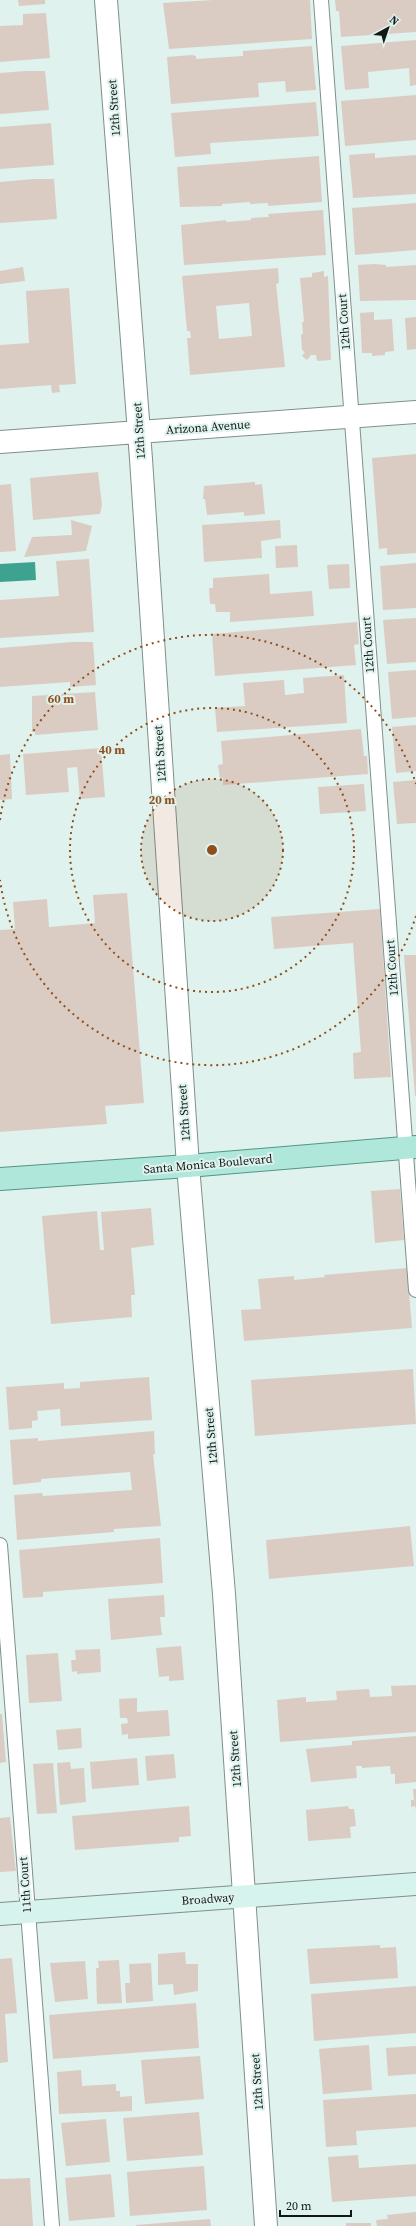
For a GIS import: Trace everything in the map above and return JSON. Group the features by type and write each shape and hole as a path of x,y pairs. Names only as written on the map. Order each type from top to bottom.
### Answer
{"main road":[{"name":"Santa Monica Boulevard","path":"0,1179 188,1166 411,1147"}],"street":[{"name":"12th Street","path":"106,0 139,432 188,1166 224,1594 266,2226"},
{"name":"Arizona Avenue","path":"0,442 416,412"},
{"name":"Broadway","path":"0,1914 416,1884"}],"lane":[{"name":"12th Court","path":"320,0 351,417 411,1147 416,1290"},
{"name":"11th Court","path":"0,1545 52,2226"}],"shaded area":[{"path":"35,562 36,580 0,582 0,564"}],"building":[{"path":"18,0 45,0 45,4 19,6"},
{"path":"213,0 310,0 312,39 169,49 163,3"},
{"path":"335,0 416,0 416,32 341,37 339,11 336,11"},
{"path":"46,13 50,58 0,62 0,26 23,25 23,14"},
{"path":"416,40 416,85 410,86 409,68 368,72 369,88 345,90 341,46"},
{"path":"312,46 316,90 286,92 285,81 258,83 259,97 171,104 167,57 192,55 196,56 196,59 243,56 243,51"},
{"path":"45,71 49,110 0,114 0,73"},
{"path":"416,95 416,140 345,146 341,101"},
{"path":"316,102 319,136 210,143 211,154 175,157 171,113"},
{"path":"51,123 54,165 0,169 0,127"},
{"path":"375,153 375,158 416,155 416,194 353,198 349,155"},
{"path":"319,156 322,202 268,206 268,203 250,204 250,202 222,204 222,206 180,207 177,167"},
{"path":"54,179 57,219 0,223 0,182"},
{"path":"416,203 416,250 355,255 352,208"},
{"path":"323,210 326,255 184,265 181,225 226,220 226,222 251,220 251,218 269,217 268,214"},
{"path":"358,265 386,265 386,267 416,265 416,300 360,301"},
{"path":"23,267 25,281 0,284 0,271"},
{"path":"278,268 279,283 276,284 285,367 190,375 187,338 191,338 190,331 187,331 182,276","holes":["249,303 252,336 219,339 216,306"]},
{"path":"324,271 324,277 328,276 331,360 317,361 316,355 311,355 307,360 302,356 305,352 302,350 301,334 303,334 302,322 304,322 300,278 312,277 312,273"},
{"path":"69,288 76,384 59,385 60,392 52,393 51,385 0,389 0,345 29,343 26,291"},
{"path":"374,312 374,320 392,319 394,351 385,352 385,355 372,356 372,353 362,353 360,313"},
{"path":"416,317 416,349 407,350 405,318"},
{"path":"416,454 416,553 387,555 387,548 379,549 372,458"},
{"path":"98,472 102,505 100,514 33,520 30,478"},
{"path":"255,482 255,485 262,484 265,514 244,516 244,512 207,515 205,499 203,499 204,486"},
{"path":"11,484 16,551 0,552 0,485"},
{"path":"71,520 92,526 86,551 24,557 32,537 72,535"},
{"path":"280,520 281,538 261,541 262,558 204,562 202,525"},
{"path":"297,545 298,567 276,568 275,546"},
{"path":"89,559 94,632 0,638 0,600 59,596 56,561"},
{"path":"416,563 416,608 383,610 380,566"},
{"path":"349,564 350,588 329,589 327,565"},
{"path":"269,574 270,594 312,591 314,616 230,622 230,612 216,612 215,604 210,604 209,588 213,588 213,578"},
{"path":"416,618 416,662 387,664 383,620"},
{"path":"357,622 359,644 354,645 356,665 215,676 212,634"},
{"path":"72,642 93,642 96,685 70,687 70,682 0,687 0,648"},
{"path":"416,670 416,717 392,719 388,672"},
{"path":"344,675 347,723 217,732 215,708 245,706 243,683 284,680 285,695 304,693 303,678"},
{"path":"95,692 98,730 35,735 35,732 32,732 32,696"},
{"path":"416,725 416,771 396,773 392,727"},
{"path":"361,729 364,756 367,756 368,774 223,785 223,778 220,778 218,765 223,764 221,741"},
{"path":"101,748 105,797 80,799 77,767 67,768 69,792 26,795 23,754"},
{"path":"10,754 12,799 0,800 0,755"},
{"path":"416,780 416,823 397,824 393,782"},
{"path":"364,784 366,811 320,814 318,787"},
{"path":"127,893 144,1103 105,1106 107,1124 0,1132 0,930 15,929 13,902 47,899 49,927 95,923 93,895"},
{"path":"380,909 391,1077 354,1079 353,1053 361,1052 353,943 274,949 271,917"},
{"path":"404,955 416,955 416,1096 415,1096"},
{"path":"400,1189 404,1240 375,1243 371,1191"},
{"path":"151,1208 154,1245 131,1248 135,1295 131,1295 132,1317 51,1324 42,1216 97,1211 100,1250 104,1250 101,1212"},
{"path":"407,1268 412,1328 244,1341 241,1310 261,1309 258,1279 294,1276 294,1280 325,1277 324,1275"},
{"path":"413,1369 416,1424 255,1436 251,1380"},
{"path":"149,1377 152,1420 61,1426 60,1409 37,1411 38,1420 32,1421 32,1428 9,1430 6,1387 64,1383 64,1389 80,1388 80,1382"},
{"path":"154,1431 155,1454 153,1454 161,1526 114,1529 114,1532 17,1540 14,1495 42,1493 43,1496 132,1490 130,1472 41,1479 41,1482 13,1485 10,1440 38,1438 38,1441"},
{"path":"410,1526 414,1566 269,1579 266,1540"},
{"path":"160,1538 163,1583 43,1592 43,1597 23,1598 19,1550"},
{"path":"164,1595 165,1617 160,1617 162,1635 111,1640 108,1599"},
{"path":"181,1646 184,1680 169,1681 169,1676 159,1677 156,1648"},
{"path":"100,1649 101,1672 77,1674 77,1671 72,1672 71,1660 76,1660 75,1650"},
{"path":"58,1653 62,1701 29,1703 26,1655"},
{"path":"416,1685 416,1732 280,1742 277,1700 306,1697 306,1702 337,1700 336,1691 369,1689 370,1697 392,1696 391,1686"},
{"path":"137,1698 137,1712 168,1710 170,1736 128,1739 128,1734 122,1735 121,1724 128,1723 127,1718 120,1718 119,1699"},
{"path":"0,1714 2,1714 6,1762 0,1763"},
{"path":"81,1728 82,1748 58,1750 56,1730"},
{"path":"416,1736 416,1782 395,1784 395,1774 391,1774 390,1766 362,1768 362,1766 356,1766 357,1778 311,1782 306,1749 352,1745 352,1741"},
{"path":"174,1754 176,1778 147,1781 145,1756"},
{"path":"137,1758 139,1785 92,1789 90,1762"},
{"path":"70,1762 71,1769 84,1768 86,1802 60,1805 57,1763"},
{"path":"53,1763 57,1813 37,1814 33,1764"},
{"path":"413,1789 416,1789 416,1810 415,1806 411,1807 411,1800 414,1800"},
{"path":"189,1806 191,1836 179,1837 179,1842 75,1850 72,1816"},
{"path":"348,1806 349,1809 354,1809 356,1826 350,1827 351,1838 308,1841 306,1810"},
{"path":"10,1817 16,1871 0,1872 0,1818"},
{"path":"380,1945 380,1948 396,1947 398,1978 310,1984 307,1949"},
{"path":"185,1952 186,1964 198,1964 198,1991 174,1995 173,1984 158,1985 158,1954"},
{"path":"12,1958 17,2013 5,2014 8,2062 0,2063 0,1959"},
{"path":"119,1960 122,2003 97,2004 96,1968 99,1968 98,1961"},
{"path":"85,1961 88,1999 55,2002 50,1963"},
{"path":"151,1963 153,2001 126,2003 125,1983 130,1983 129,1964"},
{"path":"416,1986 416,2033 314,2041 311,1994"},
{"path":"196,2003 199,2048 53,2059 49,2015"},
{"path":"369,2045 372,2090 323,2094 319,2049"},
{"path":"416,2046 416,2074 388,2076 386,2048"},
{"path":"200,2056 204,2099 145,2104 141,2060"},
{"path":"81,2070 82,2086 116,2084 116,2091 120,2091 120,2097 132,2096 132,2111 59,2114 57,2072"},
{"path":"416,2094 416,2127 356,2131 357,2145 326,2147 323,2100"},
{"path":"199,2112 203,2155 127,2161 123,2118"},
{"path":"106,2119 110,2162 66,2166 61,2123"},
{"path":"358,2155 359,2168 416,2164 416,2196 332,2202 328,2157"},
{"path":"204,2166 207,2210 130,2216 127,2172"},
{"path":"111,2174 115,2217 69,2221 65,2178"},
{"path":"30,2178 33,2226 0,2226 0,2179"},
{"path":"416,2212 416,2226 377,2226 376,2220 388,2219 387,2215"},
{"path":"210,2219 211,2226 136,2226 136,2225"},
{"path":"346,2223 371,2223 371,2226 346,2226"}]}
